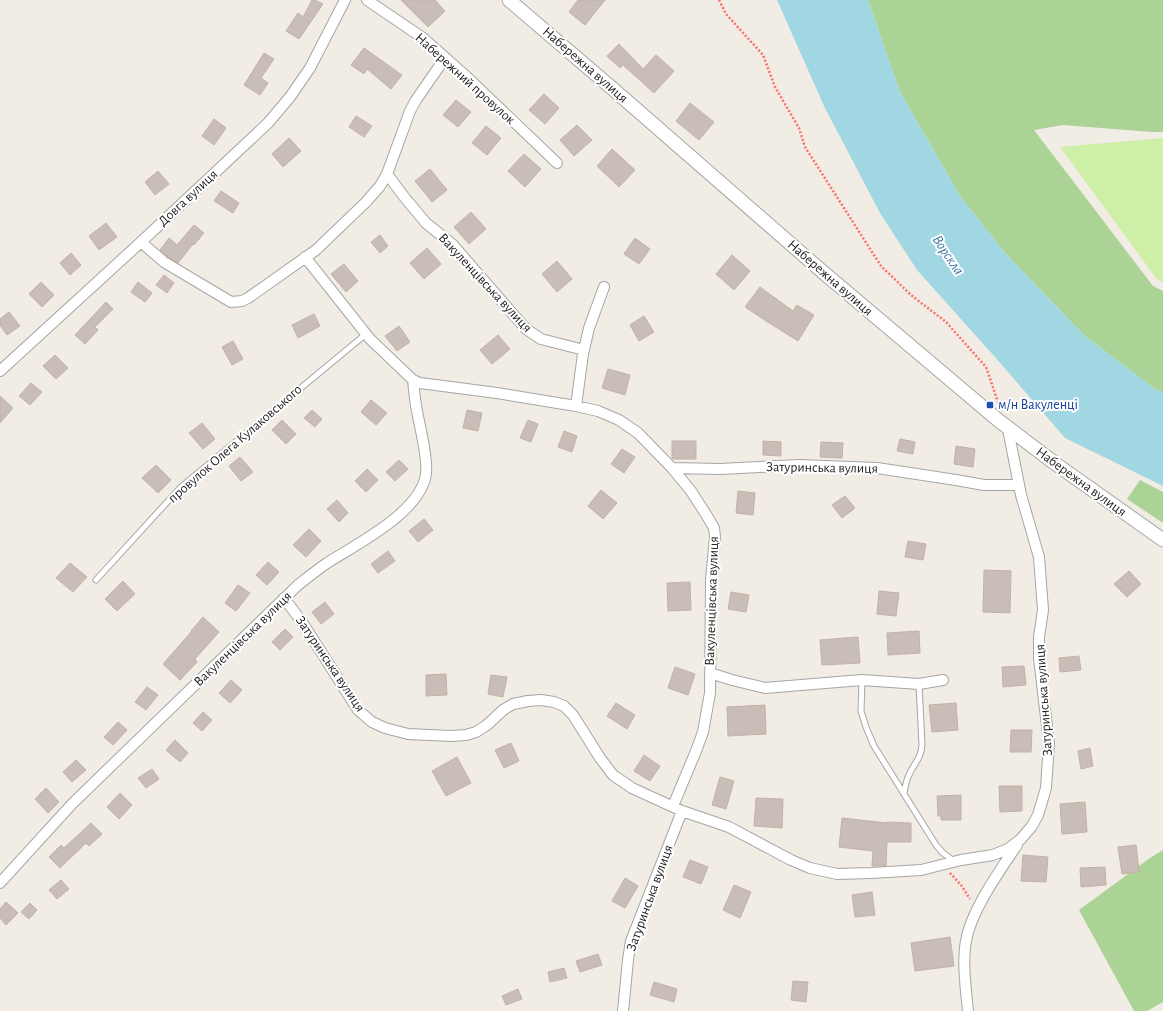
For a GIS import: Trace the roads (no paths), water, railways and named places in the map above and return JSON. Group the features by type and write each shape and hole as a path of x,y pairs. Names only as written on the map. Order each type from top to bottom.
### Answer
{"street":[{"name":"Довга вулиця","path":"0,371 141,242 262,128 280,109 310,68 345,0"},
{"name":"Набережний провулок","path":"367,0 423,38 467,77 557,163"},
{"name":"Набережна вулиця","path":"509,0 613,88 824,273 1008,429 1163,540"},
{"path":"141,242 164,262 231,302 242,301 248,298 316,250 366,202 380,186 387,174 410,112 416,100 445,58"},
{"name":"Вакуленцівська вулиця","path":"387,174 426,223 453,245 526,329 541,339 584,350"},
{"path":"305,258 366,334 413,380"},
{"path":"576,406 584,350 589,328 604,287"},
{"name":"Вакуленцівська вулиця","path":"0,883 72,804 284,598 325,564 362,542 394,519 419,493 424,484 426,473 413,380 576,406 598,411 619,420 638,433 672,468 691,491 714,528 715,537 711,579 710,693 703,732 677,808"},
{"name":"Затуринська вулиця","path":"968,1011 964,956 970,926 981,903 1005,863 1021,839 1032,826 1038,815 1046,788 1049,743 1039,658 1044,610 1039,557 1019,485 1008,429"},
{"name":"Затуринська вулиця","path":"672,468 720,469 799,465 870,468 984,485 1019,485"},
{"name":"Затуринська вулиця","path":"284,598 302,622 358,710 372,722 385,728 408,734 451,736 466,735 476,732 487,725 512,704 541,700 554,702 564,706 573,715 600,758 613,775 632,788 677,808 729,827 791,860 810,868 837,874 921,870 993,855 1008,849 1021,839"},
{"path":"710,673 752,686 764,688 862,680 919,684 943,680"},
{"name":"Затуринська вулиця","path":"623,1011 631,941 677,808"}],"lane":[{"name":"провулок Олега Кулаковського","path":"96,580 180,488 366,334"},
{"path":"862,680 861,711 874,746 936,845 943,853 956,862"},
{"path":"904,794 906,782 921,753 922,745 919,684"}],"water":[{"name":"Ворскла","path":"777,0 868,0 900,92 960,196 1004,252 1085,336 1155,389 1163,393 1163,486 1065,438 917,270 880,213 824,106"}],"place":[{"name":"м/н Вакуленці","path":"990,405"}]}
